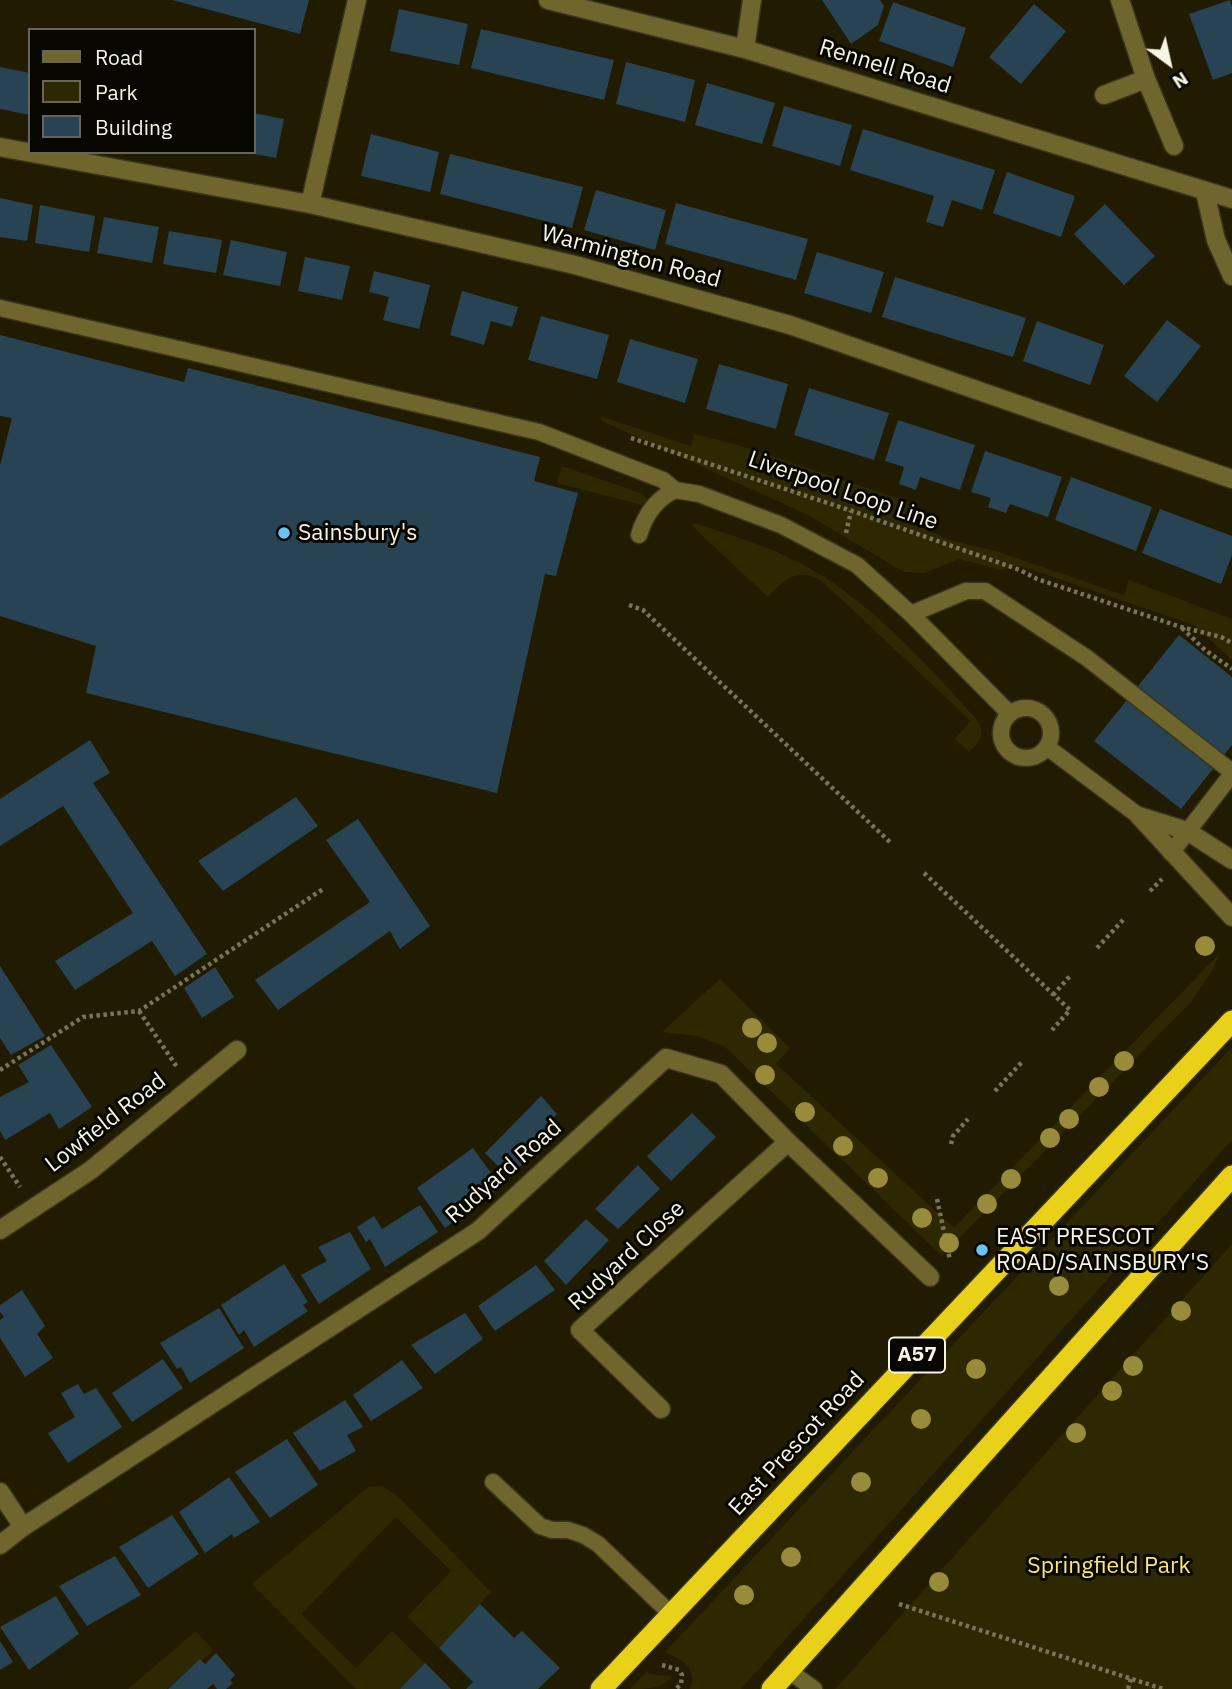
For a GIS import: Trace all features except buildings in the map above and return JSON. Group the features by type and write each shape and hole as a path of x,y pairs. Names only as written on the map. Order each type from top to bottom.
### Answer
{"highway":[{"name":"East Prescot Road","path":"601,1689 1232,1021"},
{"path":"772,1689 1232,1176"}],"street":[{"path":"310,204 357,0"},
{"name":"Rennell Road","path":"548,0 745,49 1232,199"},
{"path":"745,49 752,0"},
{"path":"1120,0 1146,79 1174,146"},
{"path":"1104,95 1146,79"},
{"name":"Warmington Road","path":"0,147 28,152"},
{"name":"Warmington Road","path":"38,154 310,204 575,265 790,326 1232,479"},
{"path":"1205,192 1216,240 1232,276"},
{"path":"1139,816 1187,831 1232,860"},
{"path":"1139,816 1232,917"},
{"name":"Lowfield Road","path":"0,1230 91,1170 237,1050"},
{"name":"Rudyard Road","path":"0,1545 23,1527 478,1231 666,1058 721,1074 930,1277"},
{"name":"Rudyard Close","path":"661,1409 580,1330 788,1142"},
{"path":"0,1492 23,1527"}],"lane":[{"path":"0,308 539,432 663,480 675,489 699,494 781,525 857,565 911,614 1010,713"},
{"path":"639,535 644,517 660,499 675,489"},
{"path":"911,614 966,591 985,592 1087,658 1232,773 1171,853"},
{"path":"1025,708 1040,712 1049,724 1051,732 1047,747 1027,758 1012,753 1003,742 1002,726 1010,713 1025,708"},
{"path":"1047,747 1139,816"},
{"path":"493,1482 540,1525 552,1530 575,1533 598,1544 672,1615"},
{"path":"789,1671 814,1689"}],"path":[{"name":"Liverpool Loop Line","path":"628,437 852,511 1020,570 1037,579 1181,627 1221,637 1232,643"},
{"path":"846,534 852,511"},
{"path":"629,605 643,610 892,844"},
{"path":"1181,627 1205,650 1232,669"},
{"path":"924,873 1070,1010 1052,1030"},
{"path":"1150,891 1157,884"},
{"path":"0,1070 83,1017 139,1012 323,889"},
{"path":"1097,948 1123,920"},
{"path":"1053,995 1070,976"},
{"path":"139,1012 191,1088"},
{"path":"995,1091 1022,1062"},
{"path":"951,1144 953,1136 968,1119"},
{"path":"0,1157 34,1208"},
{"path":"937,1199 950,1261"},
{"path":"899,1604 1163,1689"},
{"path":"657,1664 678,1670 682,1675 681,1684 676,1689"},
{"path":"1128,1689 1131,1679"}],"green space":[{"path":"600,416 691,446 694,434 738,445 912,503 906,520 949,540 995,551 1124,595 1129,580 1232,619 1232,660 1194,625 1017,565 1002,570 959,559 924,573 904,572 808,515 602,421"},
{"path":"562,466 643,494 647,500 642,505 557,483"},
{"path":"694,523 782,554 845,591 916,654 978,721 981,734 976,745 969,752 955,739 971,721 823,582 815,577 800,575 786,580 768,597 692,526"},
{"path":"1219,954 1214,968 1192,1001 942,1256 724,1046 697,1036 662,1032 720,979 790,1048 776,1064 954,1228"},
{"path":"1232,1047 1232,1140 741,1689 690,1689 692,1675 687,1665 665,1652"},
{"name":"Springfield Park","path":"1232,1244 1232,1689 835,1689 839,1685"},
{"path":"382,1486 399,1497 491,1592 439,1648 407,1617 451,1571 396,1517 301,1614 356,1668 392,1631 425,1663 400,1689 356,1689 252,1584 368,1487"},
{"path":"196,1631 213,1650 202,1661 200,1659 167,1689 128,1689"},
{"path":"647,1672 672,1676 659,1686 630,1689"}],"place":[{"name":"Sainsbury's","path":"284,533"},
{"name":"EAST PRESCOT ROAD/SAINSBURY'S","path":"982,1250"}]}
